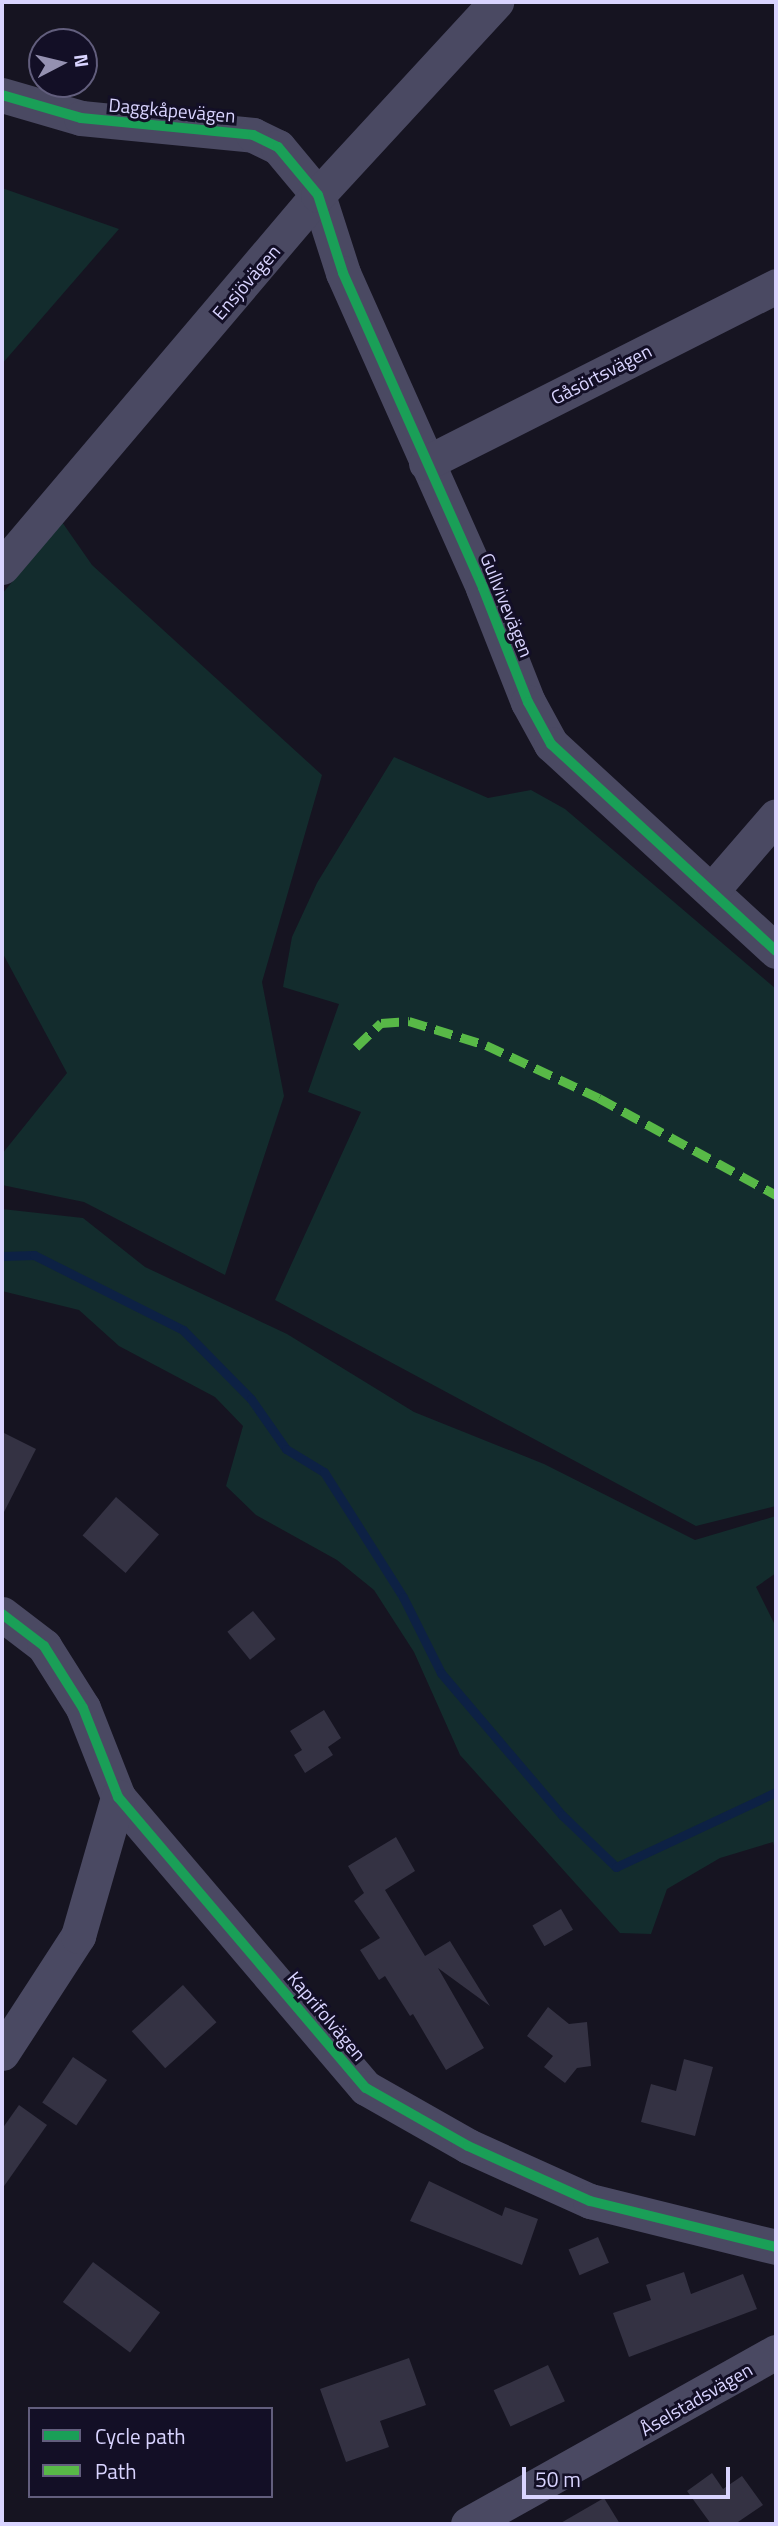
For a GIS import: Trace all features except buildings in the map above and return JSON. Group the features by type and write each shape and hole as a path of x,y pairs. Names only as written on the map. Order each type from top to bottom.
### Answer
{"street":[{"name":"Ensjövägen","path":"2,567 318,195 496,2"},
{"name":"Daggkåpevägen","path":"2,95 81,118 253,135 278,147 318,195"},
{"name":"Gullvivevägen","path":"318,195 343,273 528,702 551,744 713,889 776,951"},
{"name":"Gåsörtsvägen","path":"426,463 776,286"},
{"path":"713,889 776,816"},
{"name":"Kaprifolvägen","path":"2,1614 44,1646 83,1708 118,1797 366,2088 468,2146 590,2201 776,2247"},
{"path":"2,2053 78,1936 118,1797"},
{"name":"Åselstadsvägen","path":"468,2524 776,2352"}],"green space":[{"path":"2,188 119,229 2,364"},
{"path":"62,522 92,565 322,775 262,982 284,1096 225,1275 84,1202 2,1185 2,1154 67,1073 2,952 2,594"},
{"path":"394,757 488,798 531,790 565,809 776,989 776,1506 696,1526 275,1300 361,1112 308,1092 339,1004 283,987 292,937 317,883"},
{"path":"2,1209 83,1218 145,1267 287,1334 414,1412 544,1464 695,1540 776,1516 776,1573 756,1587 776,1627 776,1853 773,1842 720,1858 667,1889 651,1934 620,1933 460,1755 414,1652 374,1590 337,1560 256,1515 226,1486 243,1426 215,1397 119,1346 79,1310 2,1291"}],"waterway":[{"path":"2,1256 34,1255 183,1330 251,1399 286,1449 324,1472 403,1597 441,1673 562,1815 616,1867 776,1792"}],"marked path":[{"path":"356,1047 381,1023 409,1021 486,1045 599,1098 776,1195"}],"cycle path":[{"path":"2,95 81,118 253,135 278,147 318,195 343,273 483,588 528,702 551,744 776,951"},
{"path":"2,1614 44,1646 83,1708 118,1797 366,2088 468,2146 590,2201 776,2247"}]}
